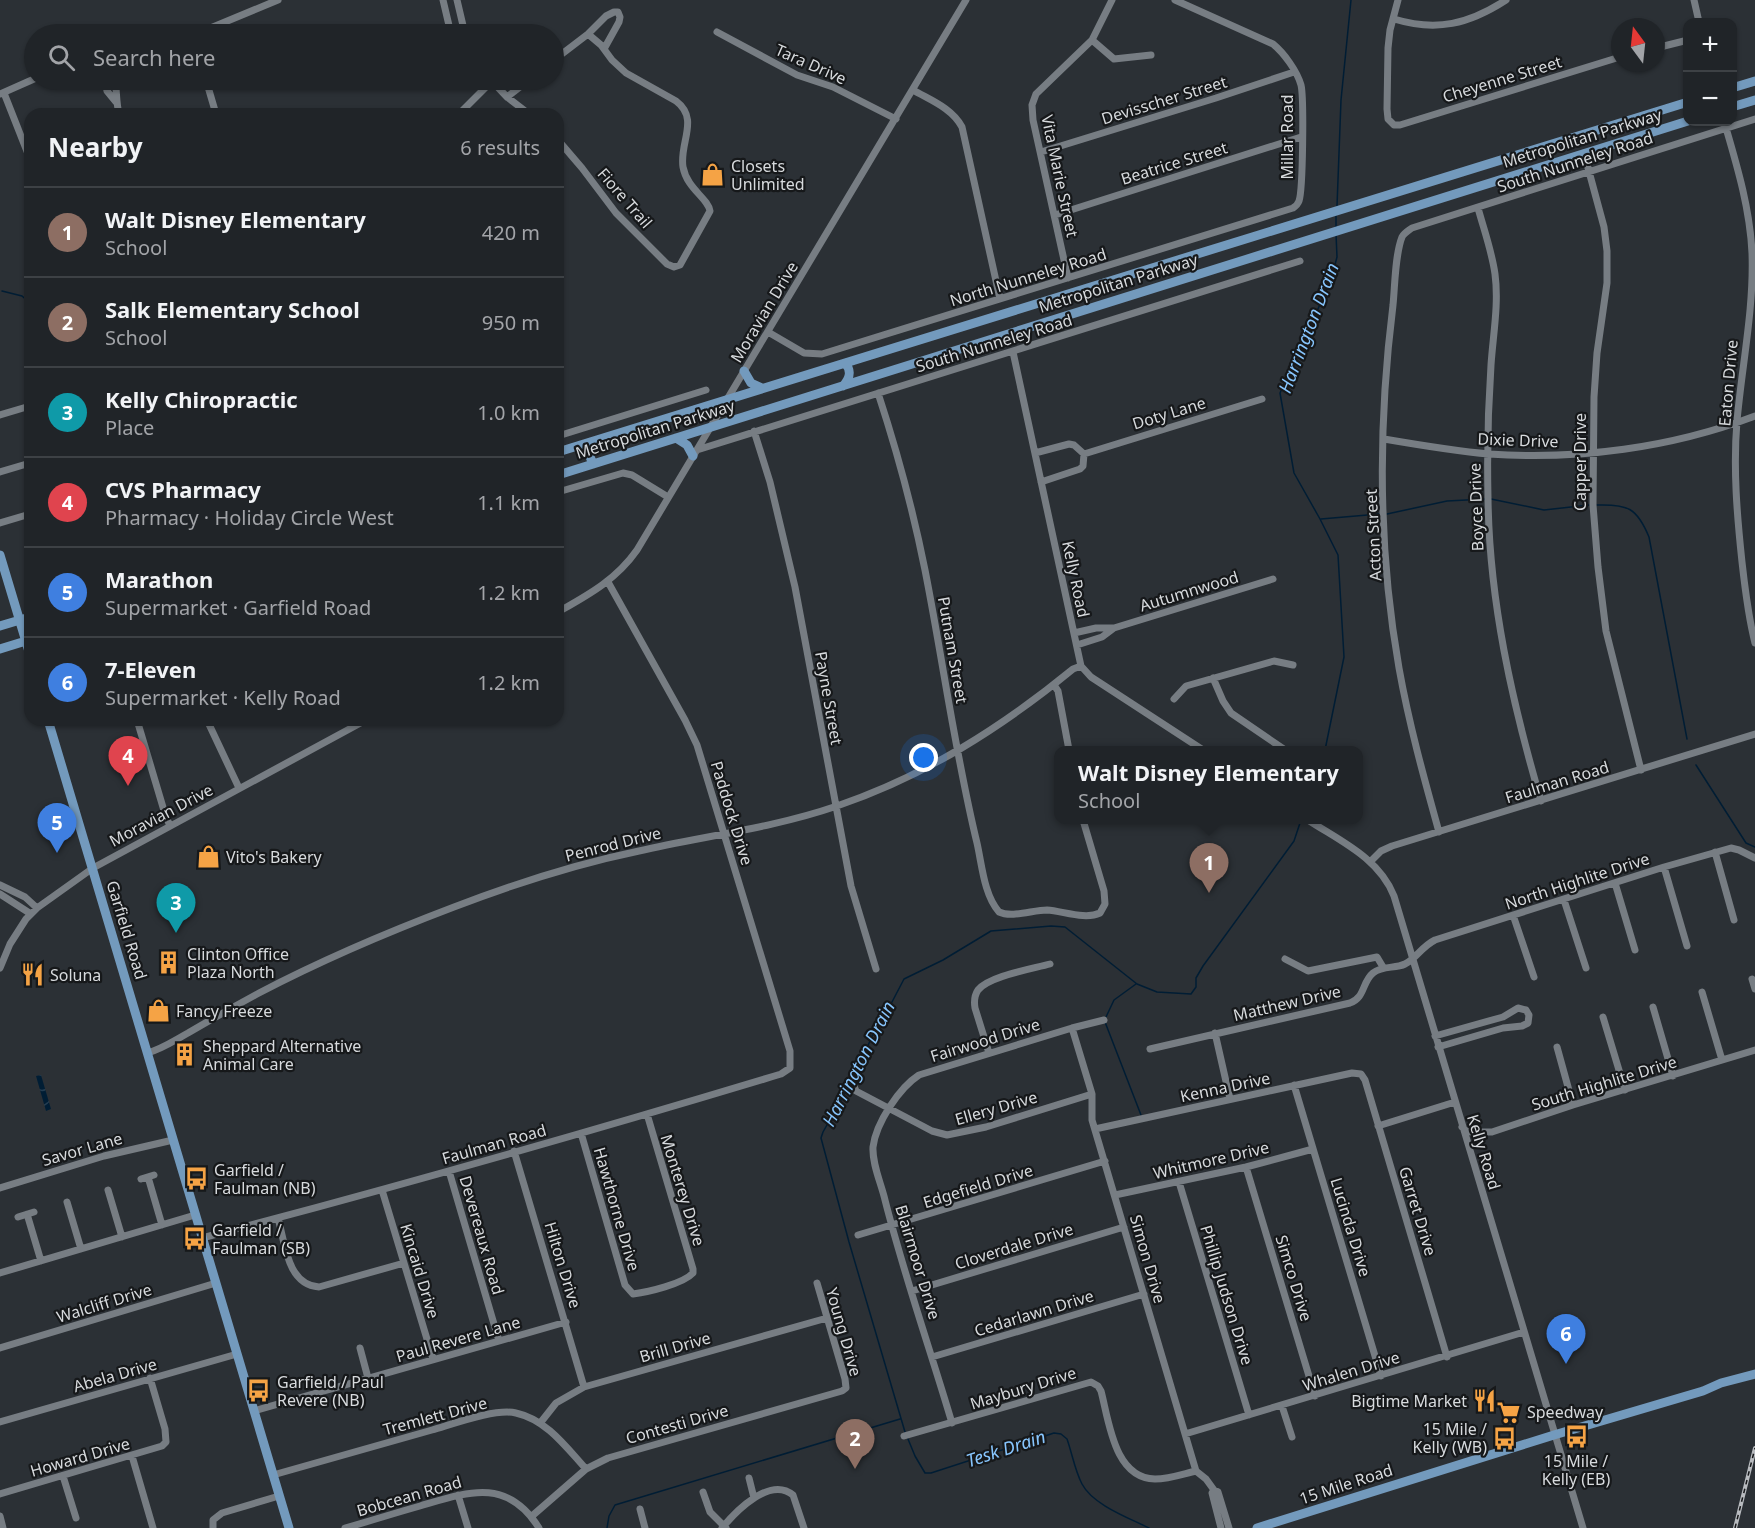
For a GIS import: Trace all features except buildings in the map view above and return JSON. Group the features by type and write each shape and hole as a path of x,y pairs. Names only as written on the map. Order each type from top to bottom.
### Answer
{"main road":[{"path":"1737,86 1755,81"},
{"path":"1737,105 1755,100"},
{"name":"Metropolitan Parkway","path":"564,450 1683,104"},
{"name":"Metropolitan Parkway","path":"564,473 1683,123"},
{"path":"1497,161 1491,172 1497,180"},
{"path":"843,386 850,375 845,363"},
{"path":"744,371 749,381 762,388"},
{"path":"676,438 687,444 695,453"},
{"path":"593,464 588,452 595,441"},
{"path":"0,555 24,630"},
{"path":"0,626 24,619"},
{"path":"0,649 24,641"},
{"name":"Garfield Road","path":"50,726 289,1528"},
{"name":"15 Mile Road","path":"1257,1528 1755,1374"}],"street":[{"path":"220,24 278,0"},
{"path":"443,0 449,24"},
{"path":"457,0 463,24"},
{"name":"Moravian Drive","path":"564,608 608,582 632,558 966,0"},
{"name":"Vita Marie Street","path":"1068,278 1032,109 1034,97 1041,87 1092,39 1112,0"},
{"name":"Millar Road","path":"1175,0 1273,44 1282,52 1300,82 1302,93 1301,187 1298,203"},
{"path":"1398,0 1394,19 1426,26 1449,24 1476,17 1505,0"},
{"path":"1694,0 1698,18"},
{"path":"564,52 588,34 606,16 618,12 619,22 604,49 588,34"},
{"name":"Cheyenne Street","path":"1394,19 1389,37 1387,109 1391,124 1400,125 1611,60"},
{"name":"Tara Drive","path":"717,32 797,75 833,87 896,120"},
{"path":"1092,39 1114,59 1151,55"},
{"path":"1665,46 1683,41"},
{"name":"Fiore Trail","path":"564,147 616,213 667,264 676,267 683,262 710,214 710,208 690,185 683,168 683,147 689,123 684,109 676,101 626,73 604,49"},
{"name":"Devisscher Street","path":"1041,152 1216,99 1294,72"},
{"path":"24,84 2,93 24,145"},
{"path":"107,90 116,102"},
{"path":"117,90 118,108"},
{"path":"209,90 214,108"},
{"path":"465,108 482,90"},
{"path":"501,90 521,108"},
{"path":"507,97 516,90"},
{"path":"913,90 948,111 962,127 1000,299"},
{"name":"South Nunneley Road","path":"1405,233 1412,228 1755,119"},
{"name":"Eaton Drive","path":"1726,128 1743,188 1752,249 1752,295 1737,423 1736,472 1737,515 1748,610 1755,643"},
{"name":"Beatrice Street","path":"1055,215 1301,137"},
{"name":"Capper Drive","path":"1584,153 1604,227 1607,251 1607,283 1597,354 1593,453 1594,514 1601,597 1606,631 1641,770"},
{"name":"North Nunneley Road","path":"768,332 797,350 816,355 836,351 1286,211 1298,203"},
{"name":"Boyce Drive","path":"1478,208 1493,263 1496,294 1488,454 1489,536 1502,639 1523,739 1541,801"},
{"name":"Acton Street","path":"1405,233 1400,247 1386,359 1383,514 1391,610 1408,714 1439,832"},
{"name":"South Nunneley Road","path":"695,453 754,431 1300,261"},
{"name":"Kelly Road","path":"1013,352 1081,666"},
{"path":"564,434 706,390"},
{"name":"Putnam Street","path":"878,393 908,496 922,559 957,752 989,894 999,912 1009,914 1049,910 1089,915 1098,914 1103,909 1104,891 1084,824"},
{"name":"Doty Lane","path":"1084,454 1262,399"},
{"path":"0,415 24,408"},
{"name":"Dixie Drive","path":"1384,439 1433,448 1488,454 1593,453 1657,444 1755,416"},
{"name":"Payne Street","path":"754,431 770,482 795,587 851,886 876,969"},
{"path":"1035,453 1069,444 1074,445 1084,454 1083,466 1076,472 1041,482"},
{"path":"0,472 24,465"},
{"path":"564,490 623,473 632,475 668,497"},
{"path":"0,523 24,516"},
{"name":"Autumnwood","path":"1074,633 1096,628 1114,628 1272,579"},
{"name":"Paddock Drive","path":"608,582 692,734 725,834 790,1051 790,1068"},
{"name":"Autumnwood","path":"1077,645 1102,637 1114,628"},
{"path":"1174,699 1186,686 1214,678 1274,661 1293,665"},
{"path":"1081,666 1091,677 1197,746"},
{"name":"Penrod Drive","path":"147,1053 287,978 377,937 437,913 542,876 597,861 781,822 835,807 902,780 957,752 1015,715 1073,669 1081,666"},
{"path":"1214,678 1223,701 1231,713 1279,746"},
{"path":"1054,685 1058,691 1068,746"},
{"path":"139,726 170,826"},
{"path":"210,726 239,788"},
{"name":"Moravian Drive","path":"0,968 10,944 34,911 93,868 355,726"},
{"name":"Faulman Road","path":"1371,861 1381,851 1392,846 1755,734"},
{"name":"Kelly Road","path":"1315,824 1371,861 1389,883 1582,1528"},
{"name":"North Highlite Drive","path":"1413,960 1424,946 1435,940 1664,867 1734,848 1755,858"},
{"path":"1715,852 1734,920"},
{"path":"1664,867 1687,946"},
{"path":"1615,883 1635,950"},
{"path":"0,885 24,897 34,911"},
{"path":"0,894 34,911"},
{"path":"1564,900 1586,968"},
{"path":"1513,915 1534,977"},
{"path":"1285,958 1308,971 1377,957 1383,967 1403,966 1413,960"},
{"path":"990,1053 975,1008 974,1001 978,990 994,980 1050,964"},
{"name":"Matthew Drive","path":"1150,1049 1355,1001 1372,975 1383,967"},
{"path":"1752,979 1755,989"},
{"path":"1702,992 1722,1060"},
{"path":"1653,1007 1673,1076"},
{"path":"1435,1036 1503,1017 1518,1008 1526,1010 1529,1015 1528,1023 1522,1026 1503,1028 1438,1047"},
{"path":"1603,1017 1625,1090"},
{"name":"Fairwood Drive","path":"889,1110 903,1087 919,1075 1104,1020"},
{"name":"Simon Drive","path":"1072,1028 1092,1094 1092,1120 1196,1470 1218,1492 1229,1528"},
{"path":"1215,1033 1230,1100"},
{"path":"1557,1047 1573,1105"},
{"name":"South Highlite Drive","path":"1462,1127 1466,1131 1492,1132 1755,1050"},
{"name":"Faulman Road","path":"202,1238 382,1190 647,1114 781,1074 790,1068"},
{"name":"Kenna Drive","path":"1095,1129 1352,1073 1361,1074"},
{"name":"Garret Drive","path":"1361,1074 1365,1080 1447,1357"},
{"name":"Ellery Drive","path":"852,1081 856,1091 939,1134 956,1134 1092,1094"},
{"name":"Lucinda Drive","path":"1294,1085 1382,1376"},
{"path":"1378,1126 1455,1102"},
{"name":"Blairmoor Drive","path":"889,1110 877,1132 873,1152 891,1226 952,1423"},
{"name":"Monterey Drive","path":"629,1292 637,1293 686,1280 693,1273 647,1114"},
{"name":"Hawthorne Drive","path":"581,1133 625,1285 629,1292"},
{"name":"Savor Lane","path":"0,1188 104,1156 173,1140"},
{"name":"Whitmore Drive","path":"1115,1195 1246,1167 1313,1149"},
{"name":"Hilton Drive","path":"514,1151 584,1387"},
{"name":"Edgefield Drive","path":"858,1235 1105,1161"},
{"name":"Simco Drive","path":"1246,1167 1316,1396"},
{"name":"Devereaux Road","path":"449,1171 499,1341"},
{"path":"148,1177 162,1225"},
{"name":"Phillip Judson Drive","path":"1179,1182 1249,1415"},
{"path":"107,1190 122,1237"},
{"name":"Kincaid Drive","path":"382,1190 433,1359"},
{"path":"67,1202 81,1249"},
{"path":"18,1217 30,1213 41,1261"},
{"path":"0,1273 195,1215"},
{"path":"278,1218 294,1274 313,1287 404,1263"},
{"name":"Cloverdale Drive","path":"912,1291 1124,1227"},
{"name":"Walcliff Drive","path":"0,1348 216,1283"},
{"name":"Young Drive","path":"817,1283 846,1388"},
{"name":"Cedarlawn Drive","path":"932,1358 1144,1294"},
{"name":"Brill Drive","path":"541,1422 556,1403 584,1387 827,1318"},
{"name":"Paul Revere Lane","path":"254,1411 566,1322"},
{"name":"Whalen Drive","path":"1185,1434 1524,1332"},
{"path":"360,1348 368,1378"},
{"name":"Abela Drive","path":"0,1422 237,1354"},
{"name":"Howard Drive","path":"0,1494 132,1456 157,1448 166,1442 165,1429 150,1378"},
{"name":"Maybury Drive","path":"904,1436 1085,1383 1095,1383 1101,1390 1119,1455 1132,1472 1155,1479 1196,1470"},
{"name":"Contesti Drive","path":"532,1516 586,1469 598,1462 837,1394 846,1388"},
{"path":"1282,1406 1292,1437"},
{"name":"Tremlett Drive","path":"273,1475 498,1413 515,1413 541,1422 586,1469"},
{"path":"132,1456 153,1528"},
{"path":"63,1476 76,1518"},
{"path":"749,1478 754,1498"},
{"path":"703,1492 710,1512 724,1527 742,1506 754,1498 774,1490 788,1492 796,1501 804,1528"},
{"path":"1214,1490 1212,1493 1221,1528"},
{"name":"Bobcean Road","path":"345,1528 458,1495 478,1492 493,1493 516,1503 532,1516 539,1528"},
{"path":"458,1495 468,1528"},
{"path":"213,1528 213,1520 222,1513 279,1496"},
{"path":"640,1509 645,1528"},
{"path":"0,1516 3,1528"}],"water":[{"path":"41,1075 51,1109 46,1111 36,1076"}],"waterway":[{"name":"Harrington Drain","path":"1337,206 1341,100 1351,0"},
{"name":"Harrington Drain","path":"1336,216 1336,227"},
{"name":"Harrington Drain","path":"1326,746 1344,657 1338,555 1294,473 1280,393 1331,280 1337,257 1336,234"},
{"path":"2,291 24,298"},
{"path":"1387,514 1447,501 1486,499"},
{"path":"1491,499 1544,510 1589,505"},
{"path":"1597,505 1624,507 1630,510 1645,527 1649,537 1687,739"},
{"path":"1321,519 1379,514"},
{"path":"1696,765 1746,843 1755,847"},
{"name":"Harrington Drain","path":"853,1080 883,1011 892,1002 904,979 943,960 991,931 1065,927 1137,984 1157,992 1191,994 1196,987 1196,978 1203,966 1294,841 1300,824"},
{"path":"1106,1017 1114,1000 1136,984"},
{"path":"1105,1022 1141,1115"},
{"name":"Harrington Drain","path":"850,1084 821,1138 905,1432"},
{"name":"Harrington Drain","path":"607,1528 609,1516 615,1505 900,1419"},
{"name":"Tesk Drain","path":"908,1439 925,1473 931,1473 1054,1433 1061,1434 1067,1439 1077,1473 1087,1492 1103,1505 1149,1528"}],"railway":[{"path":"1735,1528 1755,1448"}],"place":[{"name":"Closets Unlimited","path":"713,175"},
{"name":"CVS Pharmacy","path":"128,786"},
{"name":"Marathon","path":"57,853"},
{"name":"Vito's Bakery","path":"208,857"},
{"name":"Walt Disney Elementary","path":"1209,893"},
{"name":"Kelly Chiropractic","path":"176,933"},
{"name":"Clinton Office Plaza North","path":"169,963"},
{"name":"Soluna","path":"32,975"},
{"name":"Fancy Freeze","path":"158,1011"},
{"name":"Sheppard Alternative Animal Care","path":"185,1055"},
{"name":"Garfield / Faulman (NB)","path":"196,1179"},
{"name":"Garfield / Faulman (SB)","path":"194,1239"},
{"name":"7-Eleven","path":"1566,1364"},
{"name":"Garfield / Paul Revere (NB)","path":"259,1391"},
{"name":"Bigtime Market","path":"1485,1401"},
{"name":"Speedway","path":"1509,1412"},
{"name":"15 Mile / Kelly (EB)","path":"1576,1436"},
{"name":"15 Mile / Kelly (WB)","path":"1505,1438"},
{"name":"Salk Elementary School","path":"855,1469"}]}
